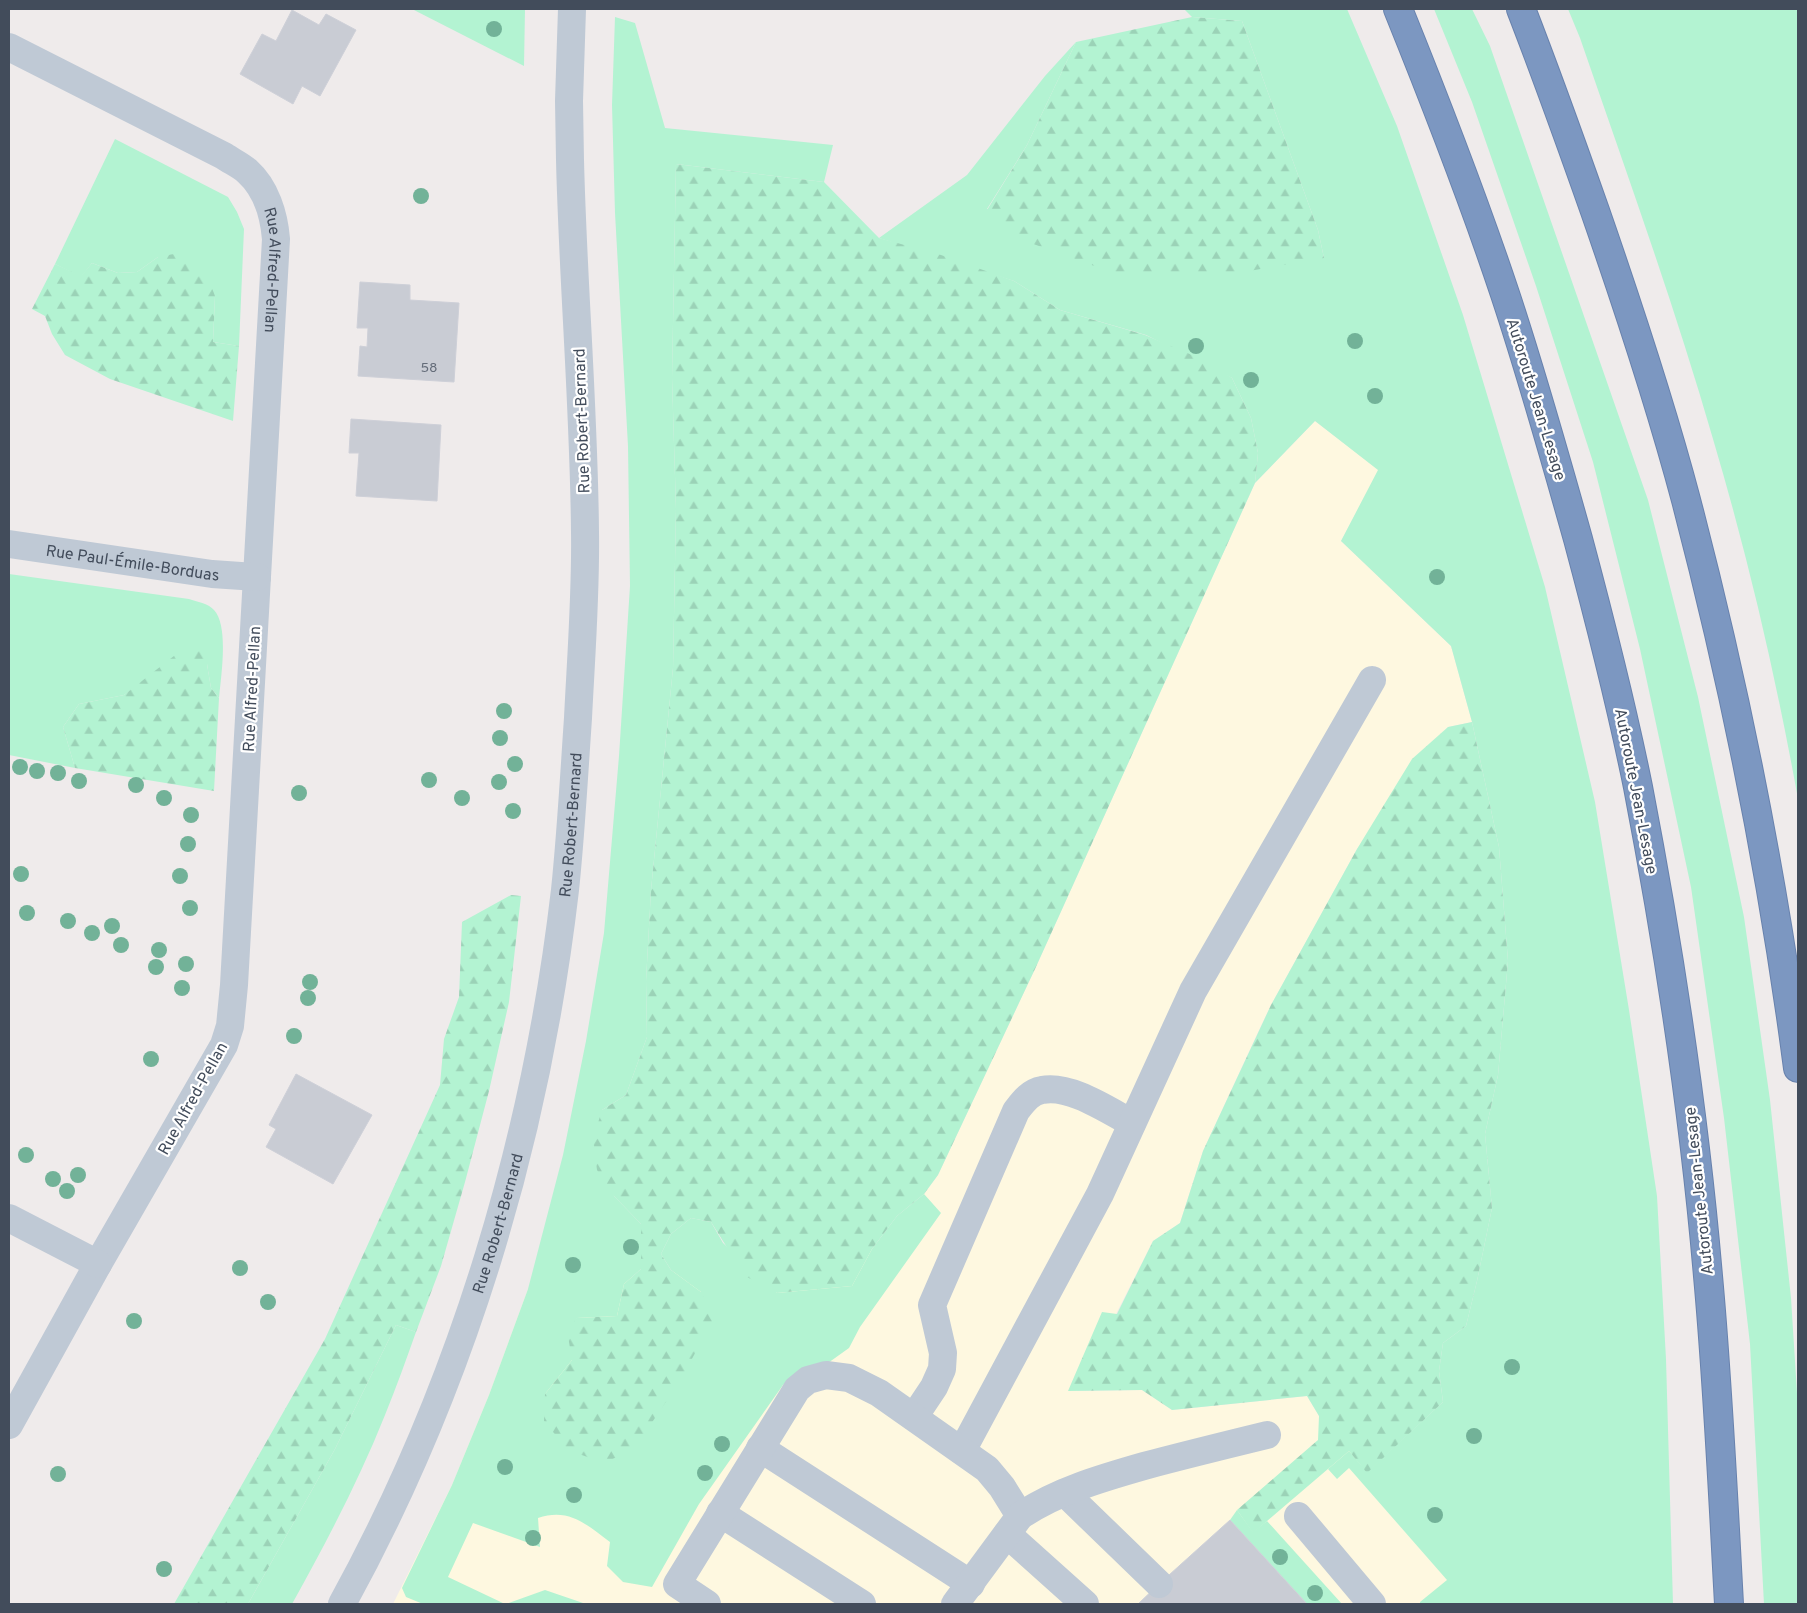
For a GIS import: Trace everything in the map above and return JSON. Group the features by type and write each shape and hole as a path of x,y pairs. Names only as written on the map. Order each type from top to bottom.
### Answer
{"highway":[{"name":"Autoroute Jean-Lesage","path":"1398,9 1472,201 1520,342 1551,441 1590,584 1627,736 1665,939 1696,1165 1708,1271 1729,1604"},
{"path":"1521,9 1557,103 1610,254 1655,394 1685,498 1712,602 1746,754 1780,942 1798,1068"}],"street":[{"name":"Rue Robert-Bernard","path":"346,1603 414,1460 440,1397 474,1304 515,1163 539,1057 557,951 570,843 580,680 585,553 584,478 570,150 569,101 572,9"},
{"name":"Rue Alfred-Pellan","path":"9,47 224,156 247,171 260,187 269,205 276,239 235,975 230,1026 224,1044 98,1264 9,1425"},
{"name":"Rue Paul-Émile-Borduas","path":"9,544 212,574 257,577"},
{"path":"962,1451 1100,1194 1193,991 1372,680"},
{"path":"914,1417 934,1387 942,1368 943,1353 932,1305 1021,1104 1026,1098 1042,1090 1062,1090 1087,1100 1132,1123"},
{"path":"9,1218 98,1264"},
{"path":"707,1604 676,1584 797,1390 808,1380 826,1375 849,1378 880,1393 987,1469 1002,1487 1014,1525 1085,1604"},
{"path":"760,1448 963,1594 1014,1525 1035,1506 1094,1480 1205,1449 1267,1436"},
{"path":"1065,1493 1159,1584"},
{"path":"720,1513 862,1604"},
{"path":"1298,1516 1372,1604"}],"shaded area":[{"path":"1315,421 1379,470 1341,541 1451,646 1472,722 1448,727 1357,849 1259,1030 1203,1151 1180,1223 1153,1241 1077,1391 1142,1390 1172,1410 1307,1396 1319,1416 1552,1604 393,1604 452,1485 489,1395 528,1289 872,1249 924,1194 938,1175 1035,969 1255,483"}],"green space":[{"path":"412,9 525,9 524,66"},
{"path":"1184,9 1347,9 1397,126 1463,315 1545,587 1595,802 1629,1010 1657,1196 1666,1359 1673,1604 1420,1604 1447,1580 1349,1468 1337,1479 1328,1469 1349,1451 1367,1472 1443,1402 1439,1371 1443,1343 1466,1326 1492,1208 1485,1134 1498,1075 1508,961 1499,847 1472,722 1451,646 1341,541 1378,470 1315,421 1255,483 1258,453 1251,418 1232,378 1146,335 1060,310 1014,281 879,238 967,175 1045,76 1076,42 1027,145 987,209 1324,258 1318,230 1242,21 1192,17"},
{"path":"1434,9 1472,9 1490,46 1648,500 1698,697 1744,917 1770,1100 1791,1298 1798,1409 1798,1604 1764,1604 1750,1344 1724,1118 1691,887 1640,649 1593,462 1536,286 1472,102"},
{"path":"1568,9 1798,9 1798,799 1760,618 1738,528 1713,439 1649,238 1580,38"},
{"path":"615,17 635,23 665,128 833,145 824,182 676,164 672,378 676,509 673,668 651,890 646,981 647,1037 626,1095 602,1110 614,1196 641,1224 641,1269 624,1284 617,1316 577,1318 572,1360 545,1394 701,1292 671,1270 661,1254 671,1234 691,1218 711,1222 723,1243 777,1293 852,1286 872,1249 897,1216 924,1194 941,1213 860,1327 849,1348 821,1368 800,1371 783,1385 699,1504 652,1587 623,1582 607,1566 610,1542 585,1524 568,1516 549,1515 538,1518 540,1547 473,1523 448,1577 505,1604 423,1604 406,1597 402,1588 452,1485 489,1395 528,1289 563,1155 586,1041 604,933 619,756 630,586 628,446 615,213 612,105"},
{"path":"1192,17 1242,21 1318,230 1324,258 1243,272 1111,272 1014,237 987,210 1027,145 1076,42"},
{"path":"115,139 228,197 237,212 244,229 239,346 213,342 215,296 158,257 137,272 118,273 92,263 81,277 55,264"},
{"path":"676,164 824,182 879,238 941,255 1014,281 1060,310 1145,335 1206,361 1232,378 1251,418 1258,453 1255,483 1035,969 938,1175 924,1194 897,1216 872,1249 852,1286 777,1293 745,1276 711,1222 691,1218 671,1234 661,1254 671,1270 701,1292 714,1318 680,1381 634,1449 604,1463 568,1450 544,1421 545,1394 572,1360 567,1330 577,1318 617,1316 624,1284 641,1269 641,1224 614,1196 597,1170 593,1139 602,1110 626,1095 647,1037 646,981 651,890 673,668 676,509 672,378"},
{"path":"184,252 205,270 215,296 213,342 239,346 233,421 110,379 65,355 52,334 45,316 32,309 55,264 81,276 92,263 118,273 137,272 158,257"},
{"path":"9,574 189,599 209,606 219,617 223,639 219,698 211,688 207,664 140,684 124,695 79,704 63,727 75,768 9,755"},
{"path":"203,649 211,688 219,698 214,791 75,768 63,727 79,704 124,695 179,652"},
{"path":"1472,722 1499,847 1508,961 1498,1075 1485,1134 1492,1208 1466,1326 1443,1343 1439,1371 1443,1402 1367,1473 1349,1451 1253,1533 1237,1510 1318,1440 1319,1416 1307,1396 1172,1410 1142,1390 1068,1391 1102,1312 1117,1314 1153,1241 1180,1223 1203,1151 1271,1005 1357,849 1412,759 1448,727"},
{"path":"511,895 521,896 509,1002 489,1091 465,1182 441,1266 416,1332 396,1325 335,1449 248,1604 174,1604 325,1339 440,1085 444,1039 459,997 462,922"},
{"path":"396,1325 416,1332 375,1439 342,1511 292,1604 248,1604 335,1449"},
{"path":"1237,1510 1253,1532 1267,1521 1342,1604 1307,1604 1230,1520"},
{"path":"545,1590 586,1604 506,1604"}],"building":[{"path":"292,10 319,25 326,14 356,30 320,96 302,86 293,104 240,74 262,34 276,41"},
{"path":"360,282 410,285 410,300 459,303 454,382 358,376 360,346 367,347 368,328 357,328"},
{"path":"351,419 441,425 437,501 356,496 359,453 349,453"},
{"path":"296,1074 372,1115 333,1184 266,1147 276,1129 269,1125"},
{"path":"1230,1520 1307,1604 1138,1604 1159,1584"}]}
